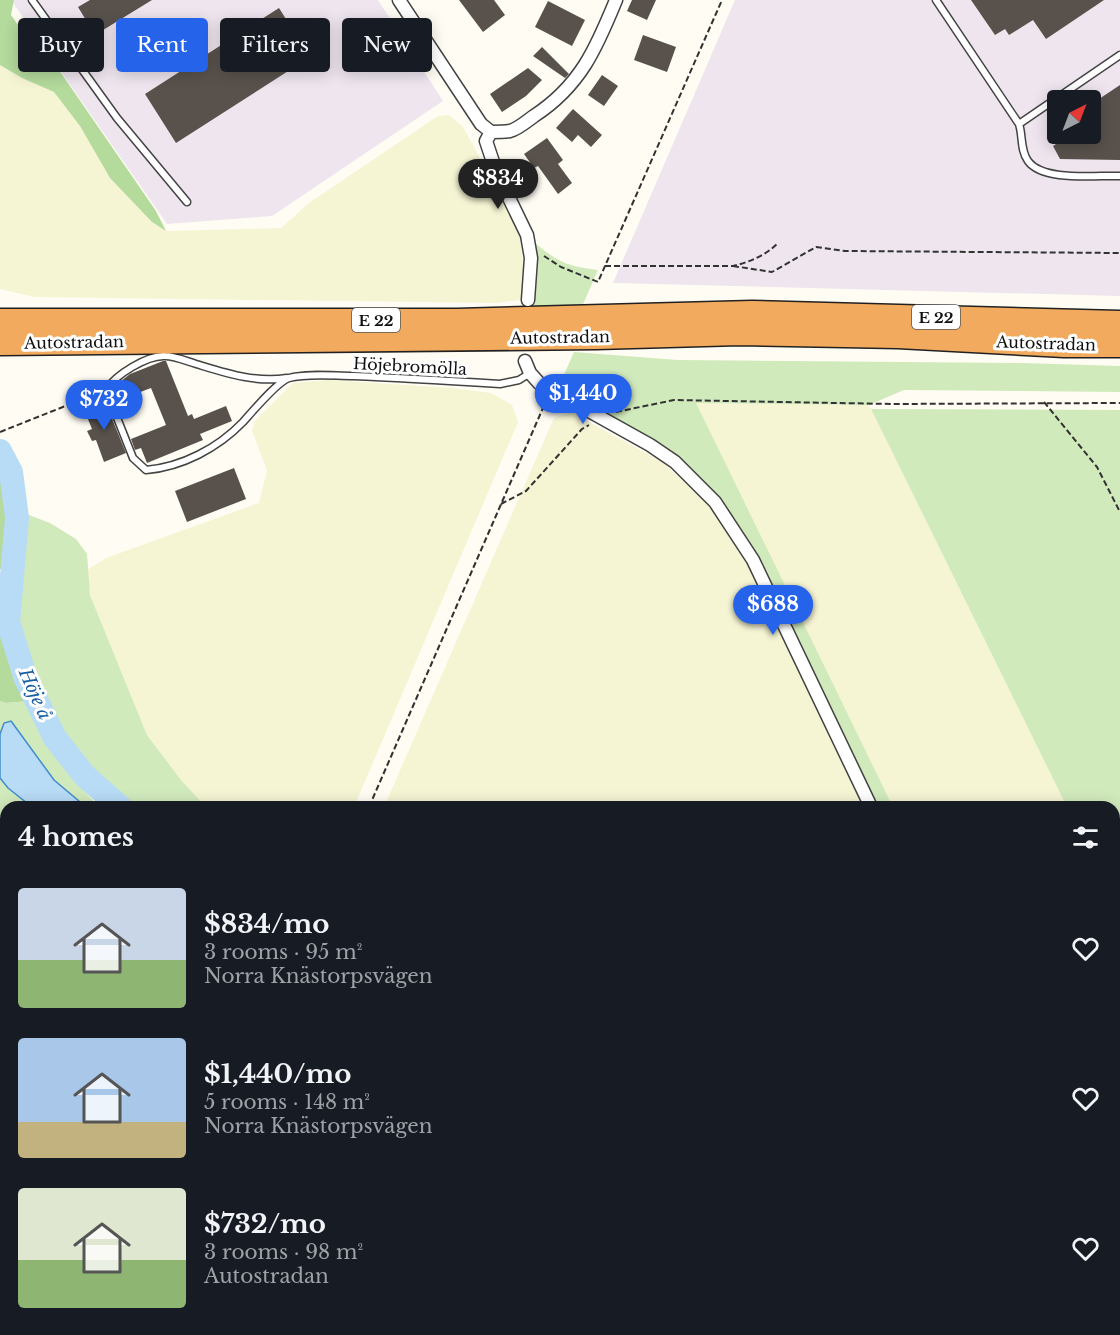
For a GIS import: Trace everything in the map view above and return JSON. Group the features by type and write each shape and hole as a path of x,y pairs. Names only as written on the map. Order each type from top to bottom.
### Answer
{"highway":[{"name":"Autostradan","path":"0,321 457,321 752,313 1120,323"},
{"name":"Autostradan","path":"0,343 597,337 740,333 898,336 1064,345 1120,345"},
{"path":"1064,345 1120,350"}],"street":[{"path":"399,0 481,124 491,132 512,131 567,90 585,66 602,36 616,0"},
{"path":"491,132 486,141 496,171 527,235 531,258 528,300"},
{"path":"528,367 539,383 675,462 715,502 753,560 868,801"}],"lane":[{"path":"32,0 117,118 186,202"},
{"path":"936,0 1019,124 1021,145 1028,160 1038,170 1056,175 1120,176"},
{"path":"1019,124 1120,55"},
{"name":"Höjebromölla","path":"106,390 112,380 142,362 163,356 243,378 272,380 328,376 501,384 519,380 528,367"},
{"path":"106,390 133,458 146,470 185,460 216,445 241,424 258,404 287,378"}],"path":[{"path":"527,235 538,252 561,267 598,282 722,0"},
{"path":"733,266 746,263 769,251 778,243"},
{"path":"605,266 733,266 772,272 778,271 816,247 845,251 1120,253"},
{"path":"0,432 106,390"},
{"path":"372,801 551,390"},
{"path":"501,504 526,491 582,429 617,412 674,400 892,404 1120,403"},
{"path":"1044,402 1097,467 1120,512"}],"shaded area":[{"path":"11,0 378,0 390,18 342,18 342,72 424,72 443,101 272,216 167,224 61,72 104,72 104,18 24,18"},
{"path":"735,0 1120,0 1120,296 613,283"}],"green space":[{"path":"0,0 14,0 11,15 18,25 18,72 60,72 156,211 166,231 152,222 110,178 80,126 54,92 0,65"},
{"path":"0,65 54,92 80,126 110,178 152,222 166,231 281,228 309,203 438,116 449,115 463,127 519,229 524,271 521,300 496,303 35,297 0,289"},
{"path":"534,242 563,262 598,270 581,309 533,308"},
{"path":"574,352 678,360 1120,366 1120,392 904,390 869,405 696,403 890,801 873,801 776,593 732,516 697,477 558,388"},
{"path":"330,380 491,393 512,405 518,422 357,801 200,801 181,780 147,735 90,595 87,570 106,558 259,503 267,471 252,430 256,420 293,383"},
{"path":"695,403 869,405 1064,801 890,801"},
{"path":"871,409 1120,410 1120,801 1064,801"},
{"path":"571,412 662,462 708,504 726,527 758,580 862,801 387,801 554,418"},
{"path":"0,467 11,506 9,562 3,569 0,569"},
{"path":"24,513 50,523 76,539 87,554 90,595 147,735 181,780 200,801 125,801 82,758 64,736 49,708 19,620 18,590"},
{"path":"2,622 14,671 28,701 6,703 0,701 0,624"},
{"path":"0,701 6,703 28,701 32,716 47,745 94,801 79,801 54,780 11,721 4,723 0,734"},
{"path":"0,778 24,801 0,801"}],"water":[{"path":"11,721 54,780 79,801 24,801 8,788 0,778 0,734 4,723"}],"building":[{"path":"90,0 152,0 123,18 116,18 116,22 104,29 104,18 85,18 78,7"},
{"path":"459,0 494,0 505,15 483,32"},
{"path":"632,0 656,0 647,20 627,11"},
{"path":"971,0 1104,0 1046,39 1033,20 1009,35 1005,29 995,35"},
{"path":"548,1 585,20 572,46 535,27"},
{"path":"279,8 285,18 263,18"},
{"path":"643,35 676,47 667,72 634,60"},
{"path":"220,46 220,72 287,72 176,143 145,94 179,72 208,72 208,54"},
{"path":"542,47 569,74 565,78 533,56"},
{"path":"528,68 542,80 526,96 502,112 490,94"},
{"path":"602,75 618,86 604,106 588,95"},
{"path":"1120,85 1120,160 1060,159 1053,146 1056,144 1101,144 1101,98"},
{"path":"573,109 602,135 591,147 578,135 572,142 556,128"},
{"path":"547,138 563,160 558,164 572,183 558,194 538,166 534,168 524,154"},
{"path":"166,361 188,416 192,414 194,419 226,406 232,421 200,434 203,440 147,463 141,448 135,450 131,439 166,425 151,388 127,397 120,382 130,374"},
{"path":"104,399 126,453 104,462 96,440 92,441 87,431 92,429 83,407"},
{"path":"234,468 246,499 187,522 175,491"}],"waterway":[{"name":"Höje å","path":"0,451 11,472 17,518 8,622 26,679 55,738 85,776 113,801"}]}
